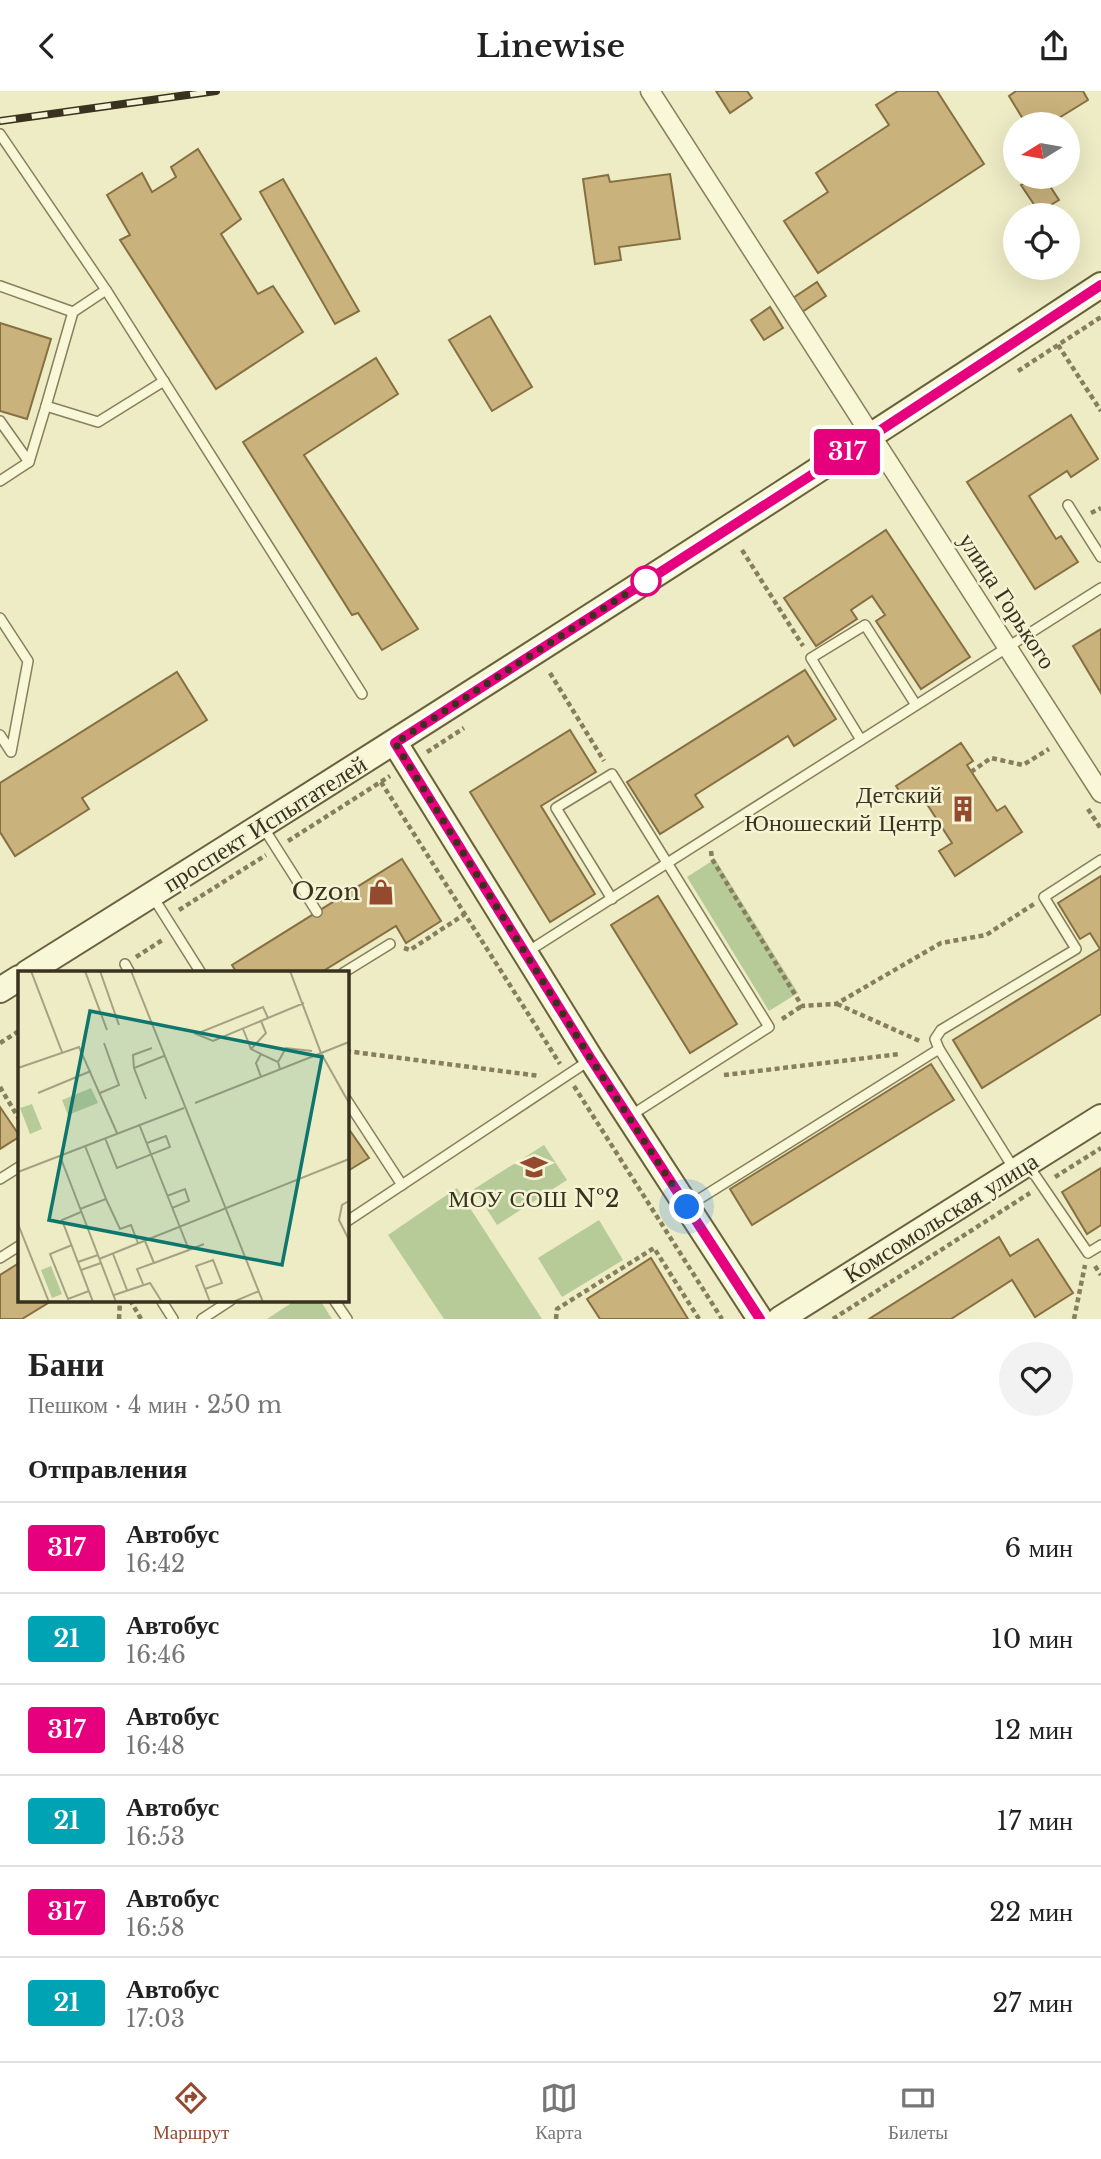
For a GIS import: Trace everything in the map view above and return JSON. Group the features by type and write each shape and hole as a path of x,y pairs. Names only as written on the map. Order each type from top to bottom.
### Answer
{"main road":[{"name":"проспект Испытателей","path":"29,971 395,743 1101,285"},
{"path":"395,743 591,1059 760,1319"},
{"path":"0,990 18,979"},
{"name":"Комсомольская улица","path":"780,1319 1101,1117"}],"street":[{"name":"улица Горького","path":"650,91 1101,793"}],"lane":[{"path":"0,134 106,290 362,694"},
{"path":"0,286 73,312"},
{"path":"0,481 29,462 73,312 106,290"},
{"path":"46,405 98,422 164,381"},
{"path":"0,421 29,462"},
{"path":"1068,505 1101,557"},
{"path":"526,953 1101,587"},
{"path":"0,618 28,661 12,753 0,735"},
{"path":"861,740 811,658 865,625 916,705"},
{"path":"612,899 556,808 612,774 769,1027 629,1117"},
{"path":"262,826 317,912"},
{"path":"1101,860 1044,897 1076,949 941,1030 935,1039 939,1049 1021,1167 1042,1186 1088,1254 1101,1245"},
{"path":"152,895 200,971"},
{"path":"346,971 390,944"},
{"path":"687,1207 939,1049"},
{"path":"348,1221 591,1059"},
{"path":"348,1102 402,1185"},
{"path":"0,1178 18,1168"},
{"path":"0,1258 18,1247"},
{"path":"162,1301 173,1319"},
{"path":"202,1319 229,1301"},
{"path":"335,1301 347,1319"}],"path":[{"path":"1058,345 1101,411"},
{"path":"742,550 811,658"},
{"path":"550,673 612,774"},
{"path":"971,772 991,758 1023,765 1049,748"},
{"path":"381,782 564,1077 722,1319"},
{"path":"710,836 712,859 802,1006"},
{"path":"769,1027 802,1006 836,1004 941,943 986,935 1044,897"},
{"path":"390,944 410,950 465,914"},
{"path":"128,968 176,932"},
{"path":"836,1004 939,1049"},
{"path":"0,1043 18,1032"},
{"path":"688,1079 939,1049"},
{"path":"348,1051 564,1077"},
{"path":"0,1087 18,1117"},
{"path":"833,1319 1101,1148"},
{"path":"556,1319 558,1309 654,1248 699,1319"},
{"path":"1088,1254 1101,1275"},
{"path":"1074,1319 1088,1254"},
{"path":"119,1319 120,1301"},
{"path":"131,1301 141,1319"}],"green space":[{"path":"715,859 798,993 769,1011 687,877"},
{"path":"544,1145 567,1180 497,1225 474,1189"},
{"path":"457,1188 542,1319 444,1319 388,1235"},
{"path":"599,1220 623,1260 562,1297 538,1258"},
{"path":"294,1301 321,1301 332,1319 267,1319"}],"building":[{"path":"716,91 747,91 752,98 730,113"},
{"path":"898,91 937,91 984,164 818,273 784,221 828,192 816,173 889,125 876,105"},
{"path":"1016,91 1083,91 1088,100 1068,112 1019,112 1009,96"},
{"path":"198,149 241,219 221,234 258,294 273,286 303,332 216,389 120,240 130,235 107,195 142,173 152,192 176,177 171,167"},
{"path":"670,174 680,239 619,247 621,260 595,264 583,179 608,175 610,182"},
{"path":"283,179 359,311 335,324 260,192"},
{"path":"1024,189 1052,189 1059,200 1054,203 1033,203"},
{"path":"817,282 826,296 802,312 793,298"},
{"path":"770,307 783,328 764,340 751,320"},
{"path":"490,316 532,387 492,411 449,340"},
{"path":"0,323 51,339 27,419 0,411"},
{"path":"376,358 398,394 304,455 418,629 382,650 358,613 352,615 243,442"},
{"path":"1071,415 1098,459 1071,477 1067,471 1029,496 1056,539 1061,536 1078,562 1035,589 967,482"},
{"path":"886,530 970,657 921,689 876,621 885,615 872,596 851,610 857,619 816,646 784,598"},
{"path":"1101,629 1101,693 1073,646"},
{"path":"805,670 836,719 794,746 788,736 695,795 703,807 660,834 627,782"},
{"path":"177,672 207,720 82,798 89,809 15,856 0,832 0,783"},
{"path":"570,730 596,772 541,806 595,894 550,922 470,792"},
{"name":"Детский Юношеский Центр","path":"961,743 973,761 967,765 997,811 1005,806 1022,832 955,876 939,851 952,843 921,795 908,804 896,786"},
{"path":"402,859 441,921 406,943 396,926 323,971 236,971 232,965"},
{"path":"1101,876 1101,1014 982,1088 953,1040 1100,949 1090,933 1080,939 1058,903"},
{"path":"658,896 737,1024 690,1053 611,925"},
{"path":"931,1064 954,1100 752,1225 730,1189"},
{"path":"0,1107 18,1138 0,1149"},
{"path":"348,1128 369,1158 348,1171"},
{"path":"1101,1168 1101,1225 1087,1234 1062,1192"},
{"path":"999,1237 1010,1256 1038,1239 1073,1293 1035,1317 1012,1280 951,1319 869,1319"},
{"path":"651,1258 688,1319 600,1319 587,1299"},
{"path":"18,1264 18,1301 51,1301 22,1319 0,1319 0,1275"}],"railway":[{"path":"0,121 216,91"}],"bus line":[{"name":"317","path":"760,1319 591,1059 395,743 1101,285"}],"place":[{"name":"Детский Юношеский Центр","path":"963,809"},
{"name":"Ozon","path":"381,892"},
{"name":"МОУ СОШ №2","path":"534,1167"}],"route":[{"path":"646,581 395,743 591,1059 687,1207"}]}
